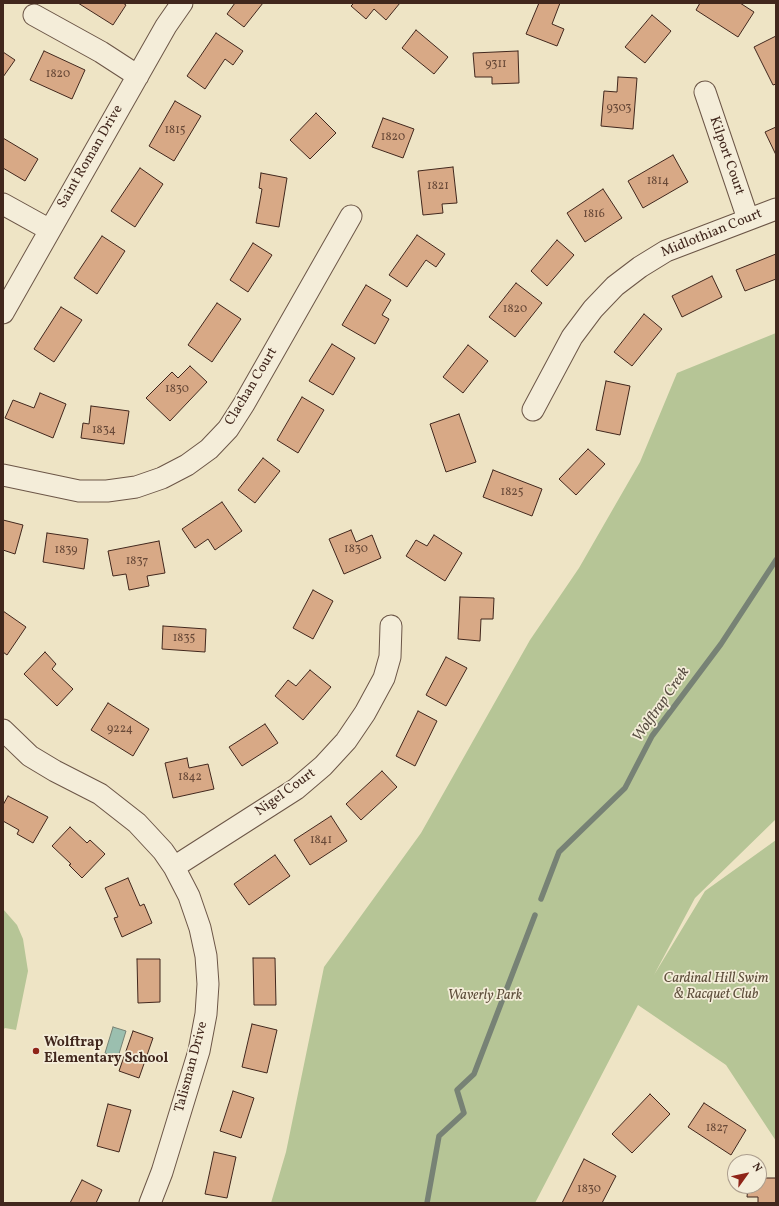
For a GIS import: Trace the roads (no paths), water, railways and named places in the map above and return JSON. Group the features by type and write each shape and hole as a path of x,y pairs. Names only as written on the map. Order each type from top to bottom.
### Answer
{"street":[{"name":"Saint Roman Drive","path":"3,313 138,76 182,3"},
{"path":"34,15 101,52 138,76"},
{"name":"Kilport Court","path":"704,92 748,219"},
{"path":"3,204 50,230"},
{"name":"Midlothian Court","path":"533,410 572,337 593,309 615,286 640,267 666,251 776,209"},
{"name":"Clachan Court","path":"3,475 79,491 108,491 136,487 162,478 187,465 209,448 228,429 244,404 351,216"},
{"name":"Nigel Court","path":"174,867 296,789 323,766 346,741 365,713 384,678 390,657 391,626"},
{"name":"Talisman Drive","path":"3,730 30,756 116,804 137,823 163,851 174,867 189,896 200,928 206,956 206,1014 199,1051 162,1172 150,1203"}],"waterway":[{"name":"Wolftrap Creek","path":"541,899 559,852 625,788 652,736 721,644 776,560"},
{"name":"Wolftrap Creek","path":"427,1203 439,1136 464,1113 457,1090 474,1074 535,915"}],"place":[{"name":"Wolftrap Elementary School","path":"36,1051"}],"park label":[{"name":"Cardinal Hill Swim & Racquet Club","path":"716,988"},
{"name":"Waverly Park","path":"485,996"}]}
